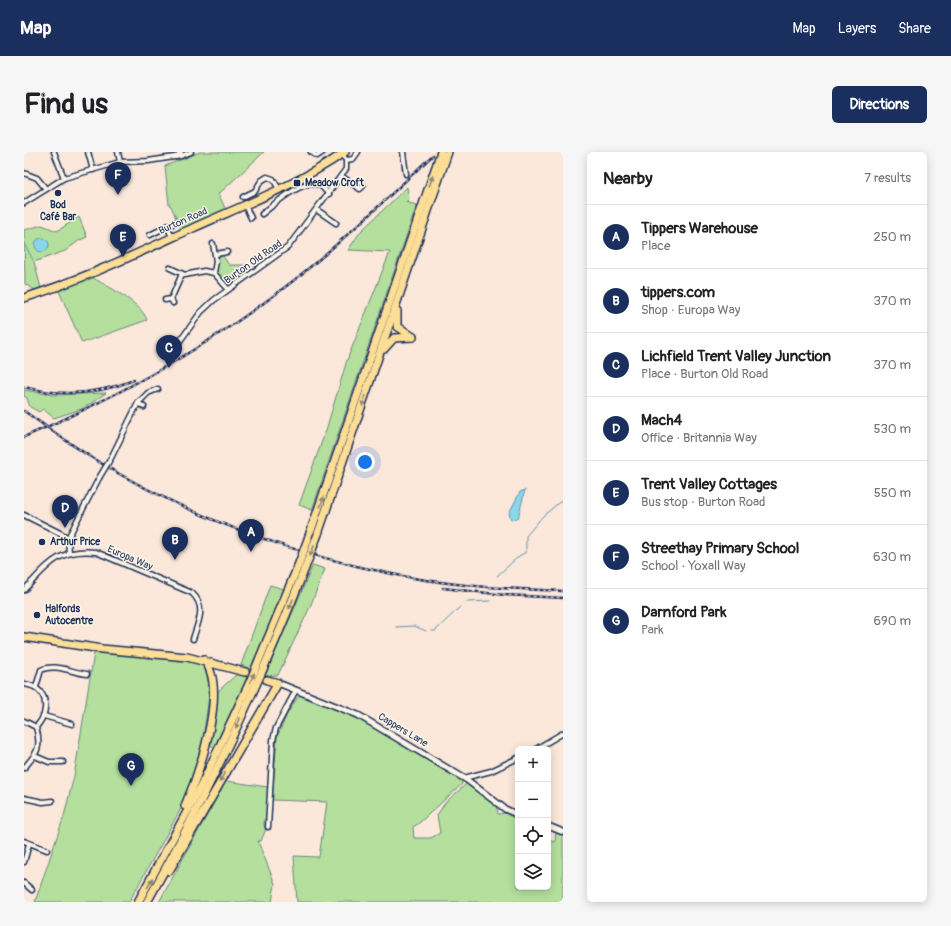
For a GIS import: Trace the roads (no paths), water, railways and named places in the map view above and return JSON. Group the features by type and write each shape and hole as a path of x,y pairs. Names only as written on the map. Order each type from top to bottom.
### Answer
{"highway":[{"path":"147,902 223,755 257,684 302,567 308,539 441,152"},
{"path":"138,902 200,788 318,534 448,152"},
{"name":"Burton Road","path":"24,298 56,287 245,205 279,189 344,154"},
{"path":"376,364 390,340 400,337 413,337 398,326 396,321 403,285"},
{"path":"24,637 102,649 158,653 204,660 245,672"},
{"path":"160,863 194,785 205,752 213,704 212,673 204,660"},
{"path":"212,673 221,665"},
{"name":"Cappers Lane","path":"267,680 278,683"},
{"path":"150,902 278,683"}],"street":[{"path":"54,152 64,178"},
{"path":"88,152 93,170"},
{"path":"118,152 120,162"},
{"path":"176,156 181,152"},
{"path":"24,203 64,178 120,162 148,161 191,152"},
{"path":"311,152 317,156 323,152"},
{"path":"344,154 353,159 358,152"},
{"path":"402,152 406,174"},
{"name":"Burton Old Road","path":"169,356 201,312 228,289 288,247 346,169 344,154"},
{"path":"24,173 37,178 46,189"},
{"path":"341,176 360,189 363,186"},
{"path":"243,197 247,192 256,190 261,181 267,178 273,179 279,189"},
{"path":"262,214 266,208 307,184 320,185 328,194"},
{"path":"245,205 251,218"},
{"path":"317,210 335,221"},
{"path":"152,235 176,222"},
{"path":"167,226 172,237"},
{"path":"213,244 216,254 214,273"},
{"path":"216,254 227,252"},
{"path":"170,268 182,274 189,275 204,271 214,273 228,289"},
{"path":"165,300 172,301 182,274"},
{"path":"69,552 68,538 111,458 138,403 148,392 158,389"},
{"path":"138,403 144,407"},
{"path":"24,515 68,538"},
{"name":"Europa Way","path":"24,590 45,566 59,556 80,550 96,552 192,593 200,603 202,612 193,639"},
{"path":"36,687 41,670 52,665 70,672 87,674"},
{"name":"Cappers Lane","path":"278,683 358,715 464,778 505,809 515,814"},
{"path":"24,684 36,687 43,694 45,702 44,716 36,727 39,744 35,756 24,768"},
{"path":"268,827 273,740 276,728 296,690"},
{"path":"44,716 72,724"},
{"path":"24,721 36,727"},
{"path":"541,746 563,734"},
{"path":"35,756 49,762 63,762"},
{"path":"464,778 491,771 515,759"},
{"path":"24,798 44,802 52,801"},
{"path":"551,827 563,832"},
{"path":"24,841 47,850"},
{"path":"24,862 29,844"},
{"path":"24,883 32,890"}],"water":[{"path":"42,238 47,240 49,245 47,250 42,252 37,250 35,245 37,240"},
{"path":"525,490 518,518 511,520 509,513 520,492"}],"waterway":[{"path":"25,245 33,260"},
{"path":"497,576 519,556 526,552 526,536 542,517 563,499"},
{"path":"466,602 491,601"},
{"path":"432,631 435,631 460,607"},
{"path":"396,627 414,626 426,631"}],"railway":[{"path":"24,437 95,404 164,368 230,327 293,281 330,250 433,155"},
{"path":"24,387 66,393 94,391 121,385 134,380"},
{"path":"24,411 94,459 129,479 203,515 279,544 357,566 418,579 480,586 563,591"},
{"path":"443,588 505,595 563,598"}],"place":[{"name":"Meadow Croft","path":"297,183"},
{"name":"Bod Café Bar","path":"58,193"},
{"name":"Streethay Primary School","path":"118,195"},
{"name":"Trent Valley Cottages","path":"123,257"},
{"name":"Lichfield Trent Valley Junction","path":"169,368"},
{"name":"Mach4","path":"65,528"},
{"name":"Arthur Price","path":"42,542"},
{"name":"Tippers Warehouse","path":"251,552"},
{"name":"tippers.com","path":"175,560"},
{"name":"Halfords Autocentre","path":"37,615"},
{"name":"Darnford Park","path":"131,786"}]}
